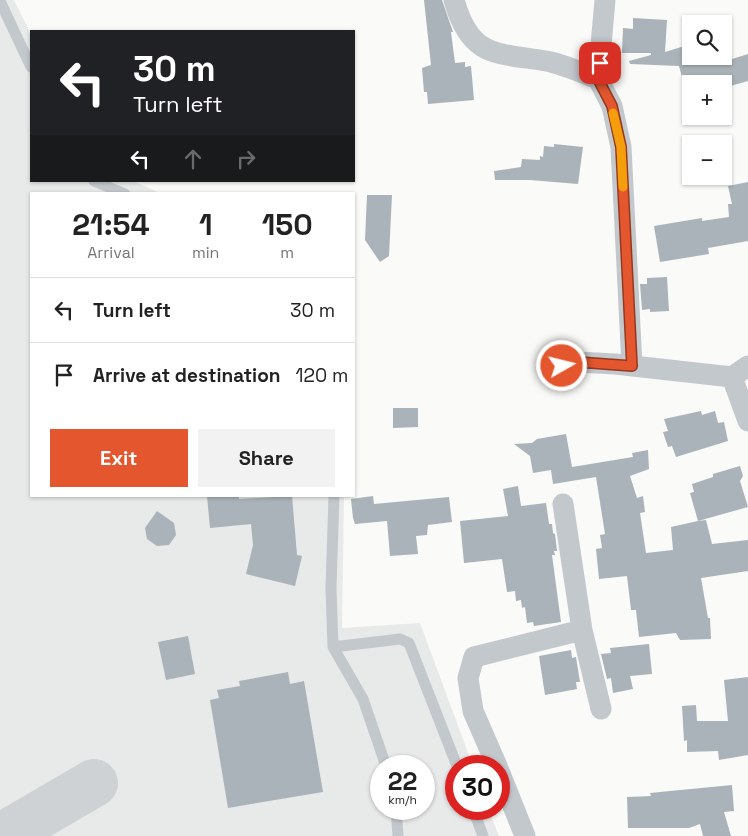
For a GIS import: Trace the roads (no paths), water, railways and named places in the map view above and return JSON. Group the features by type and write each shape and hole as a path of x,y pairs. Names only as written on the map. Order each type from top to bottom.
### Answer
{"street":[{"path":"454,0 465,29 473,40 486,50 554,63 598,79"},
{"path":"605,0 598,79 612,106 621,147 632,366"},
{"path":"562,366 578,362 740,371 748,421"},
{"path":"563,504 582,630 602,709"},
{"path":"492,755 473,711 468,678 474,657 582,630"},
{"path":"510,798 525,836"}],"lane":[{"path":"0,1 30,65"},
{"path":"96,182 120,192"},
{"path":"334,497 331,588 333,647 363,699 382,755"},
{"path":"333,647 400,639 409,642 453,755"},
{"path":"397,820 398,836"},
{"path":"477,820 484,836"}]}
